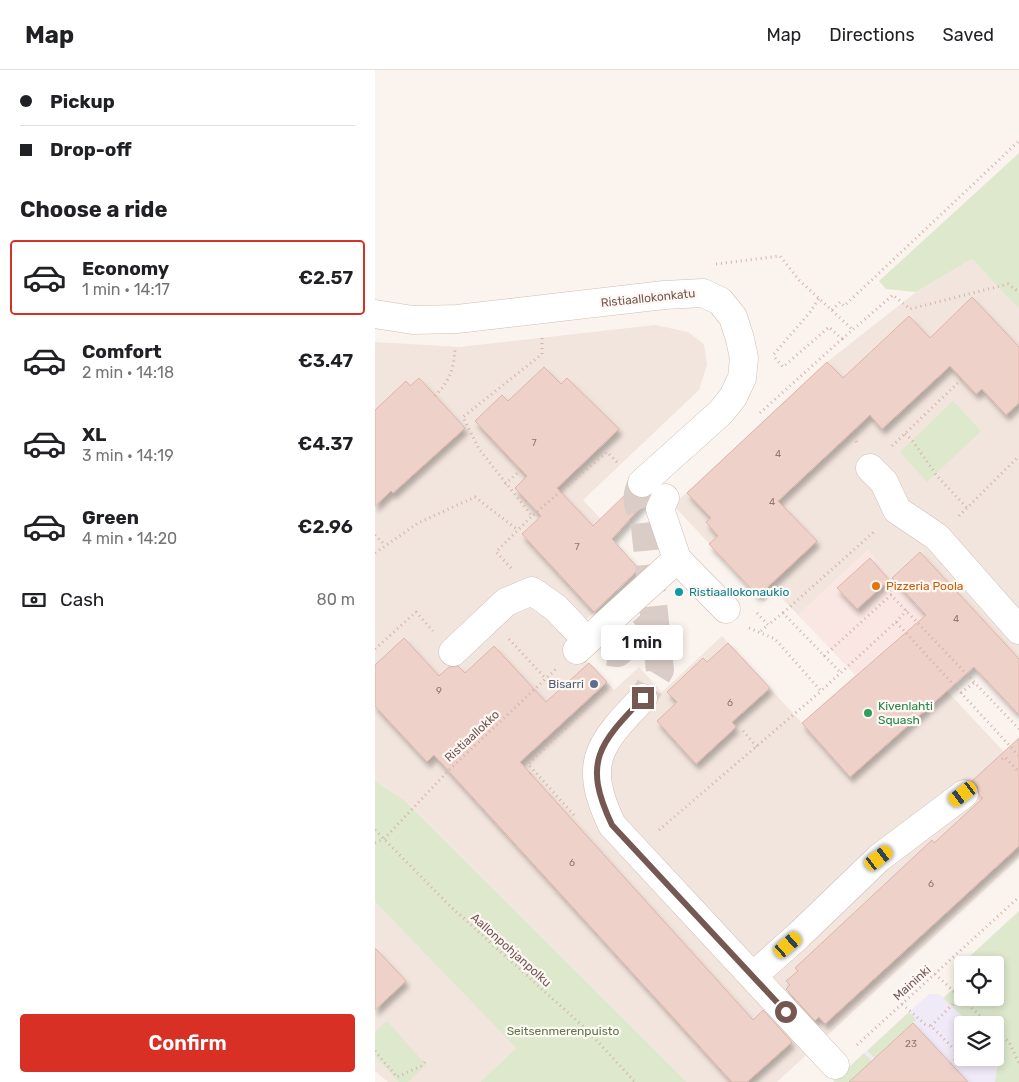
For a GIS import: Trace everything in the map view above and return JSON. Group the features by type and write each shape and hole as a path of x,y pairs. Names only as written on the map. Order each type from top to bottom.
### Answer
{"street":[{"name":"Ristiaallokonkatu","path":"375,314 413,320 457,319 664,295 703,293 720,301 733,317 741,339 744,358 742,378 721,412 632,475"},
{"path":"869,468 884,482 897,510 937,537 1019,630"},
{"path":"665,498 660,509 677,559 740,614"},
{"path":"453,652 506,602 531,591 556,608 576,639 677,559"},
{"path":"643,698 610,732 599,755 597,780 603,806 612,825 835,1065"},
{"path":"753,976 799,935 879,858 963,794"}],"path":[{"path":"832,310 839,302 844,306 1019,141"},
{"path":"799,280 853,330"},
{"path":"754,418 893,295 910,309 1008,284 1019,292"},
{"path":"819,298 811,311 772,355 783,367 829,327 843,339"},
{"path":"531,516 479,449 463,416 542,354 542,332"},
{"path":"435,396 449,382 454,366 455,338"},
{"path":"869,468 962,380"},
{"path":"905,434 912,440 937,476 967,508 1019,456"},
{"path":"496,552 531,516 607,452 632,475"},
{"path":"505,484 521,470"},
{"path":"375,553 418,523 475,497 518,530"},
{"path":"375,534 385,546"},
{"path":"761,631 868,537"},
{"path":"824,656 891,595 1019,729"},
{"path":"635,850 757,748 841,673 907,610"},
{"path":"375,649 416,612 453,652"},
{"path":"783,613 841,673"},
{"path":"740,614 768,625"},
{"path":"740,614 761,631 775,639 821,691"},
{"path":"895,622 1019,756"},
{"path":"504,633 546,679"},
{"name":"Ristiaallokko","path":"384,839 449,770 546,679 576,639"},
{"path":"961,693 975,682"},
{"path":"571,812 528,764 610,686"},
{"path":"743,731 757,748"},
{"path":"1002,759 1005,757 1019,772"},
{"path":"531,774 534,771"},
{"name":"Aallonpohjanpolku","path":"375,830 450,906 585,1028 635,1082"},
{"path":"375,843 384,839"},
{"name":"Maininki","path":"835,1065 1019,897"},
{"path":"935,974 954,992"},
{"path":"931,1026 954,1002"},
{"path":"902,1004 925,1024 931,1026 960,1055 951,1064"},
{"path":"969,1006 980,1016"},
{"path":"1004,1038 1009,1042 1019,1063"},
{"path":"375,1051 397,1077 421,1066 427,1060"}],"shaded area":[{"path":"972,259 1019,309 1019,659 921,553 892,578 868,550 798,615 776,592 764,602 673,505 827,362 916,292"},
{"path":"655,325 688,332 704,344 707,365 699,390 583,500 616,535 612,540 639,569 566,639 614,690 639,667 662,692 722,636 802,723 947,691 1019,768 1019,858 777,1082 687,1082 404,800 375,781 375,342 460,347"},
{"path":"868,550 892,578 920,552 1019,659 1019,716 971,664 947,691 850,777 802,723 855,675 798,615"},
{"path":"375,902 516,1048 480,1082 388,1082 375,1071"},
{"path":"1019,911 1019,1082 833,1082 929,994 939,994 944,998 954,989 954,1006 1004,1006 1004,956 970,956"}],"green space":[{"path":"1019,153 1019,309 972,259 916,292 886,289 879,281"},
{"path":"953,401 981,431 927,482 900,452"},
{"name":"Seitsenmerenpuisto","path":"375,781 404,800 687,1082 480,1082 516,1048 375,902"},
{"path":"1019,911 1019,1082 995,1082 998,1066 1004,1066 1004,1016 962,1016 943,998 954,988 954,1006 1004,1006 1004,956 970,956"},
{"path":"909,1012 916,1020 875,1058 867,1051"},
{"path":"387,1021 426,1065 408,1082 399,1082 375,1056 375,1032"},
{"path":"864,1053 872,1061 849,1082 833,1082"}],"building":[{"path":"972,297 1019,347 1019,403 1006,415 982,389 976,394 950,366 882,429 870,415 778,501 817,541 758,596 709,544 718,536 706,522 711,518 687,493 827,362 843,378 909,316 930,338"},
{"path":"544,367 561,384 567,378 619,429 557,488 593,526 629,491 637,498 647,500 612,539 639,569 594,612 522,534 541,516 515,488 527,476 475,421 502,395 508,401"},
{"path":"419,378 465,428 393,493 391,491 375,506 375,410 406,381 410,386"},
{"path":"920,552 1019,659 1019,715 974,667 850,777 802,723 926,615 892,578"},
{"path":"870,558 889,580 857,609 837,588"},
{"path":"404,638 439,676 449,667 458,666 465,673 494,646 546,702 589,663 607,682 520,762 753,1020 763,1010 792,1042 747,1082 732,1082 434,755 427,762 375,706 375,665"},
{"path":"728,643 770,688 732,722 736,727 696,764 657,721 677,702 667,692 703,658 707,662"},
{"path":"1019,738 1019,846 825,1024 819,1017 815,1021 786,989 790,985 786,981 798,971 795,968 932,840 934,843 983,798 979,795 977,785 972,781"},
{"path":"375,948 406,981 375,1010"},
{"path":"913,1023 968,1082 849,1082 875,1058"}],"tunnel":[{"path":"642,483 637,500 644,517 660,670 643,698"},
{"path":"575,628 599,651 618,653 656,620"}],"place":[{"name":"Pizzeria Poola","path":"876,586"},
{"name":"Ristiaallokonaukio","path":"679,592"},
{"name":"Bisarri","path":"594,684"},
{"name":"Kivenlahti Squash","path":"868,713"}],"route":[{"path":"643,698 610,732 599,755 597,780 603,806 612,825 786,1012"}]}
